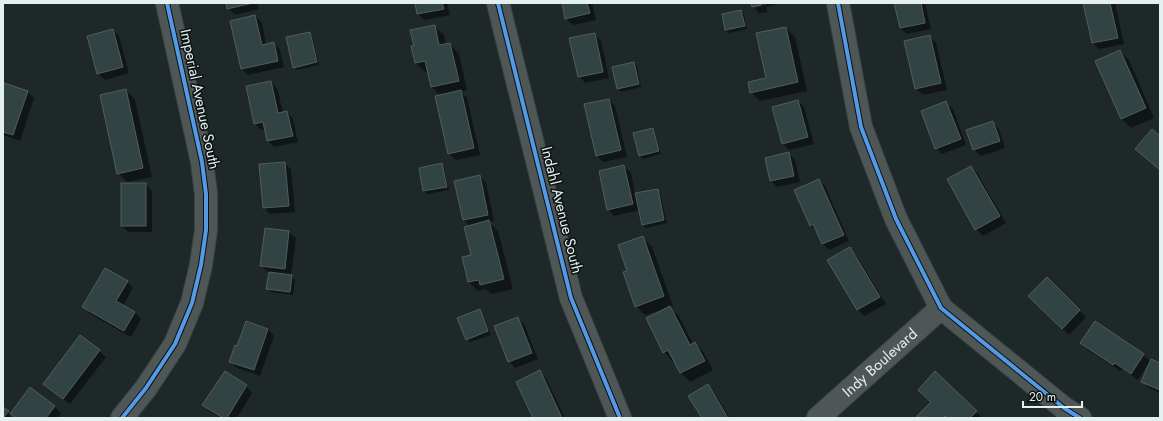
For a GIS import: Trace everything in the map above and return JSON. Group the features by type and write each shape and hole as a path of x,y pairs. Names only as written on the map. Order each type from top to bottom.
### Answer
{"street":[{"name":"Imperial Avenue South","path":"122,418 146,388 175,344 192,303 202,265 206,230 206,194 202,162 167,3"},
{"name":"Indahl Avenue South","path":"498,3 571,298 620,418"},
{"path":"838,3 861,127 896,219 941,308 1064,408 1080,418"},
{"name":"Indy Boulevard","path":"818,418 941,308"}],"building":[{"path":"226,3 253,3 227,9"},
{"path":"415,3 442,3 444,9 417,14"},
{"path":"562,3 587,3 590,13 565,19"},
{"path":"751,3 761,3 761,5 752,7"},
{"path":"894,3 921,3 925,23 900,28"},
{"path":"1083,3 1110,3 1118,38 1092,43"},
{"path":"741,10 745,26 725,30 722,14"},
{"path":"255,15 262,45 274,42 278,61 241,69 230,21"},
{"path":"435,25 439,45 450,43 459,81 431,87 425,61 415,63 411,46 414,46 410,30"},
{"path":"786,27 798,82 750,93 748,82 766,78 756,33"},
{"path":"113,29 123,67 97,74 87,36"},
{"path":"310,32 317,62 293,68 286,37"},
{"path":"595,33 603,72 578,77 569,38"},
{"path":"930,35 941,83 915,89 904,41"},
{"path":"1120,50 1146,108 1121,119 1095,61"},
{"path":"634,62 639,84 617,89 612,67"},
{"path":"271,81 278,113 287,111 293,136 267,141 263,122 254,124 246,86"},
{"path":"4,83 28,91 13,135 3,132"},
{"path":"126,89 143,168 117,174 100,95"},
{"path":"461,90 474,148 448,154 435,96"},
{"path":"609,99 621,150 596,156 584,104"},
{"path":"798,100 808,137 782,144 772,107"},
{"path":"946,101 961,139 935,149 921,111"},
{"path":"993,121 1000,141 973,150 966,130"},
{"path":"653,128 659,151 639,156 633,133"},
{"path":"1152,129 1160,136 1160,170 1135,149"},
{"path":"789,152 794,176 770,181 765,158"},
{"path":"285,162 289,206 263,208 259,164"},
{"path":"442,163 447,187 423,191 419,168"},
{"path":"624,165 633,204 607,210 599,171"},
{"path":"971,166 1000,216 975,230 947,179"},
{"path":"480,175 488,215 463,220 454,181"},
{"path":"819,179 844,235 822,244 813,224 810,226 794,190"},
{"path":"121,183 146,183 146,226 121,226"},
{"path":"658,189 664,220 642,225 635,193"},
{"path":"489,220 504,279 480,285 479,280 468,282 462,257 471,255 464,227"},
{"path":"265,228 289,231 285,269 260,266"},
{"path":"643,236 664,296 635,307 623,272 627,271 618,245"},
{"path":"850,247 880,297 857,310 827,260"},
{"path":"105,268 128,281 116,301 135,312 124,331 82,307"},
{"path":"269,272 292,275 290,292 266,289"},
{"path":"1047,277 1080,310 1062,329 1028,296"},
{"path":"670,306 690,345 695,342 705,361 680,373 668,350 663,353 646,318"},
{"path":"480,309 488,331 466,340 457,318"},
{"path":"518,317 532,353 508,362 494,326"},
{"path":"246,321 268,329 254,370 229,362 235,345 237,346"},
{"path":"1095,321 1144,354 1131,374 1115,363 1113,365 1080,343"},
{"path":"80,335 100,350 63,399 43,384"},
{"path":"1151,359 1160,363 1160,390 1141,382"},
{"path":"540,370 562,418 533,418 516,382"},
{"path":"225,371 247,385 227,418 223,418 202,405"},
{"path":"935,371 977,411 970,418 947,418 945,416 943,418 916,417 931,402 918,390"},
{"path":"708,384 728,418 702,418 688,396"},
{"path":"30,387 55,406 46,418 16,418 10,414"},
{"path":"3,407 9,411 3,418"}],"cycle path":[{"path":"122,418 146,388 175,344 192,303 201,265 206,230 206,194 202,162 167,3"},
{"path":"498,3 571,298 620,418"},
{"path":"838,3 861,127 896,219 941,308 1064,408 1080,418"}]}
